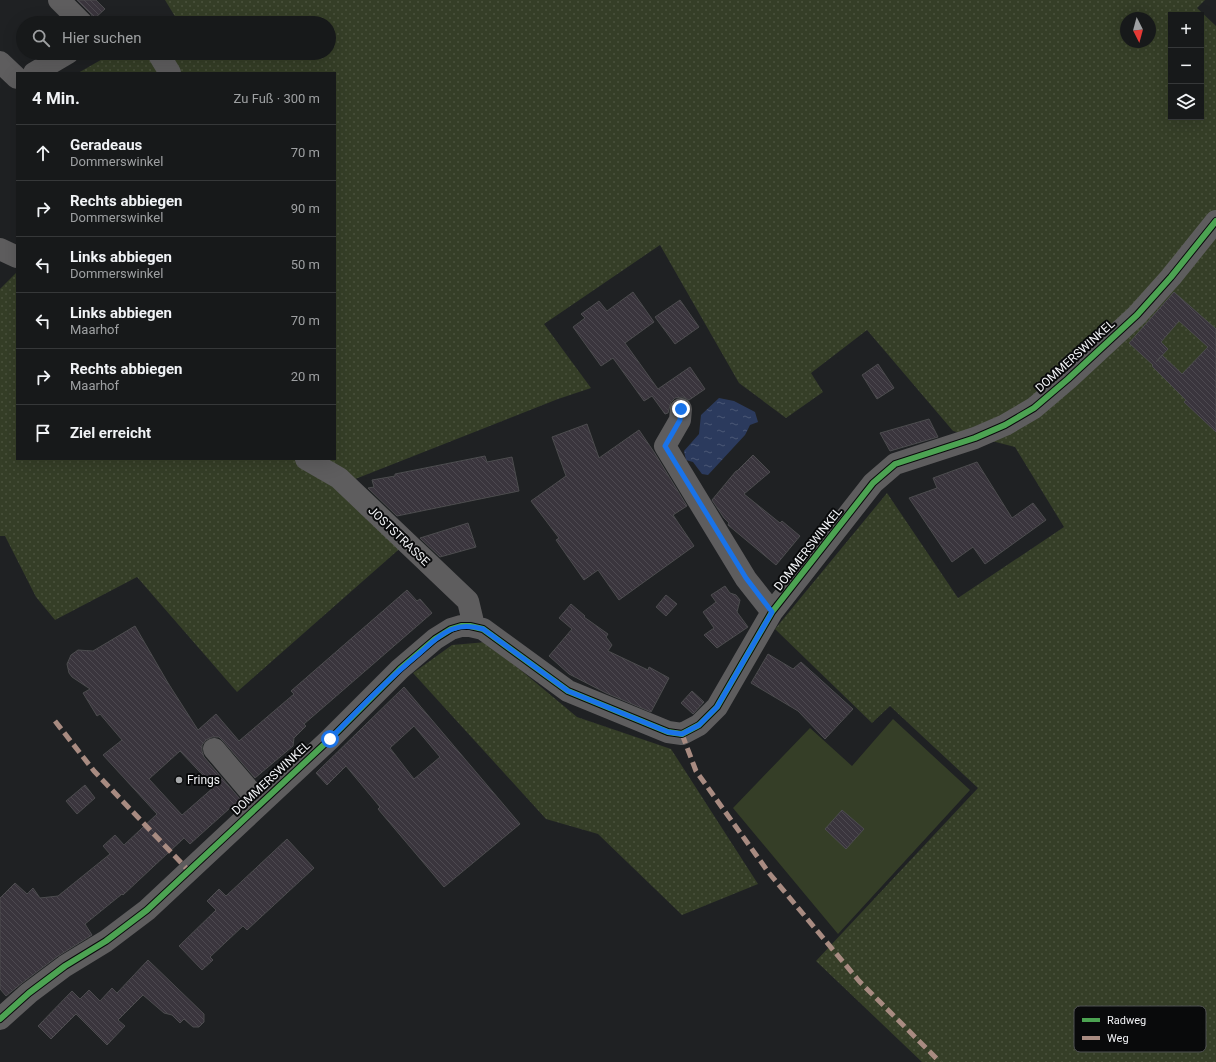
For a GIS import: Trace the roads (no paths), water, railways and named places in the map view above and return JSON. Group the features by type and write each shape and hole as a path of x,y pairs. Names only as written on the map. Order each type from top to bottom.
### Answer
{"street":[{"path":"58,0 75,16"},
{"path":"36,72 56,60"},
{"path":"162,60 169,72"},
{"path":"0,62 16,77"},
{"name":"DOMMERSWINKEL","path":"0,1019 29,993 59,970 106,941 147,910 330,739 400,669 436,639 451,629 461,626 474,626 483,629 568,691 668,732 682,734 699,725 717,707 772,612 872,483 895,464 975,438 1005,425 1034,408 1068,379 1137,315 1171,277 1216,221"},
{"path":"0,249 16,257"},
{"path":"681,409 680,420 665,446 746,578 772,612"},
{"name":"JOSTSTRASSE","path":"308,460 338,478 468,601 474,626"},
{"path":"214,749 260,803"}],"water":[{"path":"719,398 734,401 755,412 758,422 750,425 745,435 708,475 702,474 693,462 686,460 684,451 699,434 701,415"}],"place":[{"name":"Frings","path":"179,780"}]}
